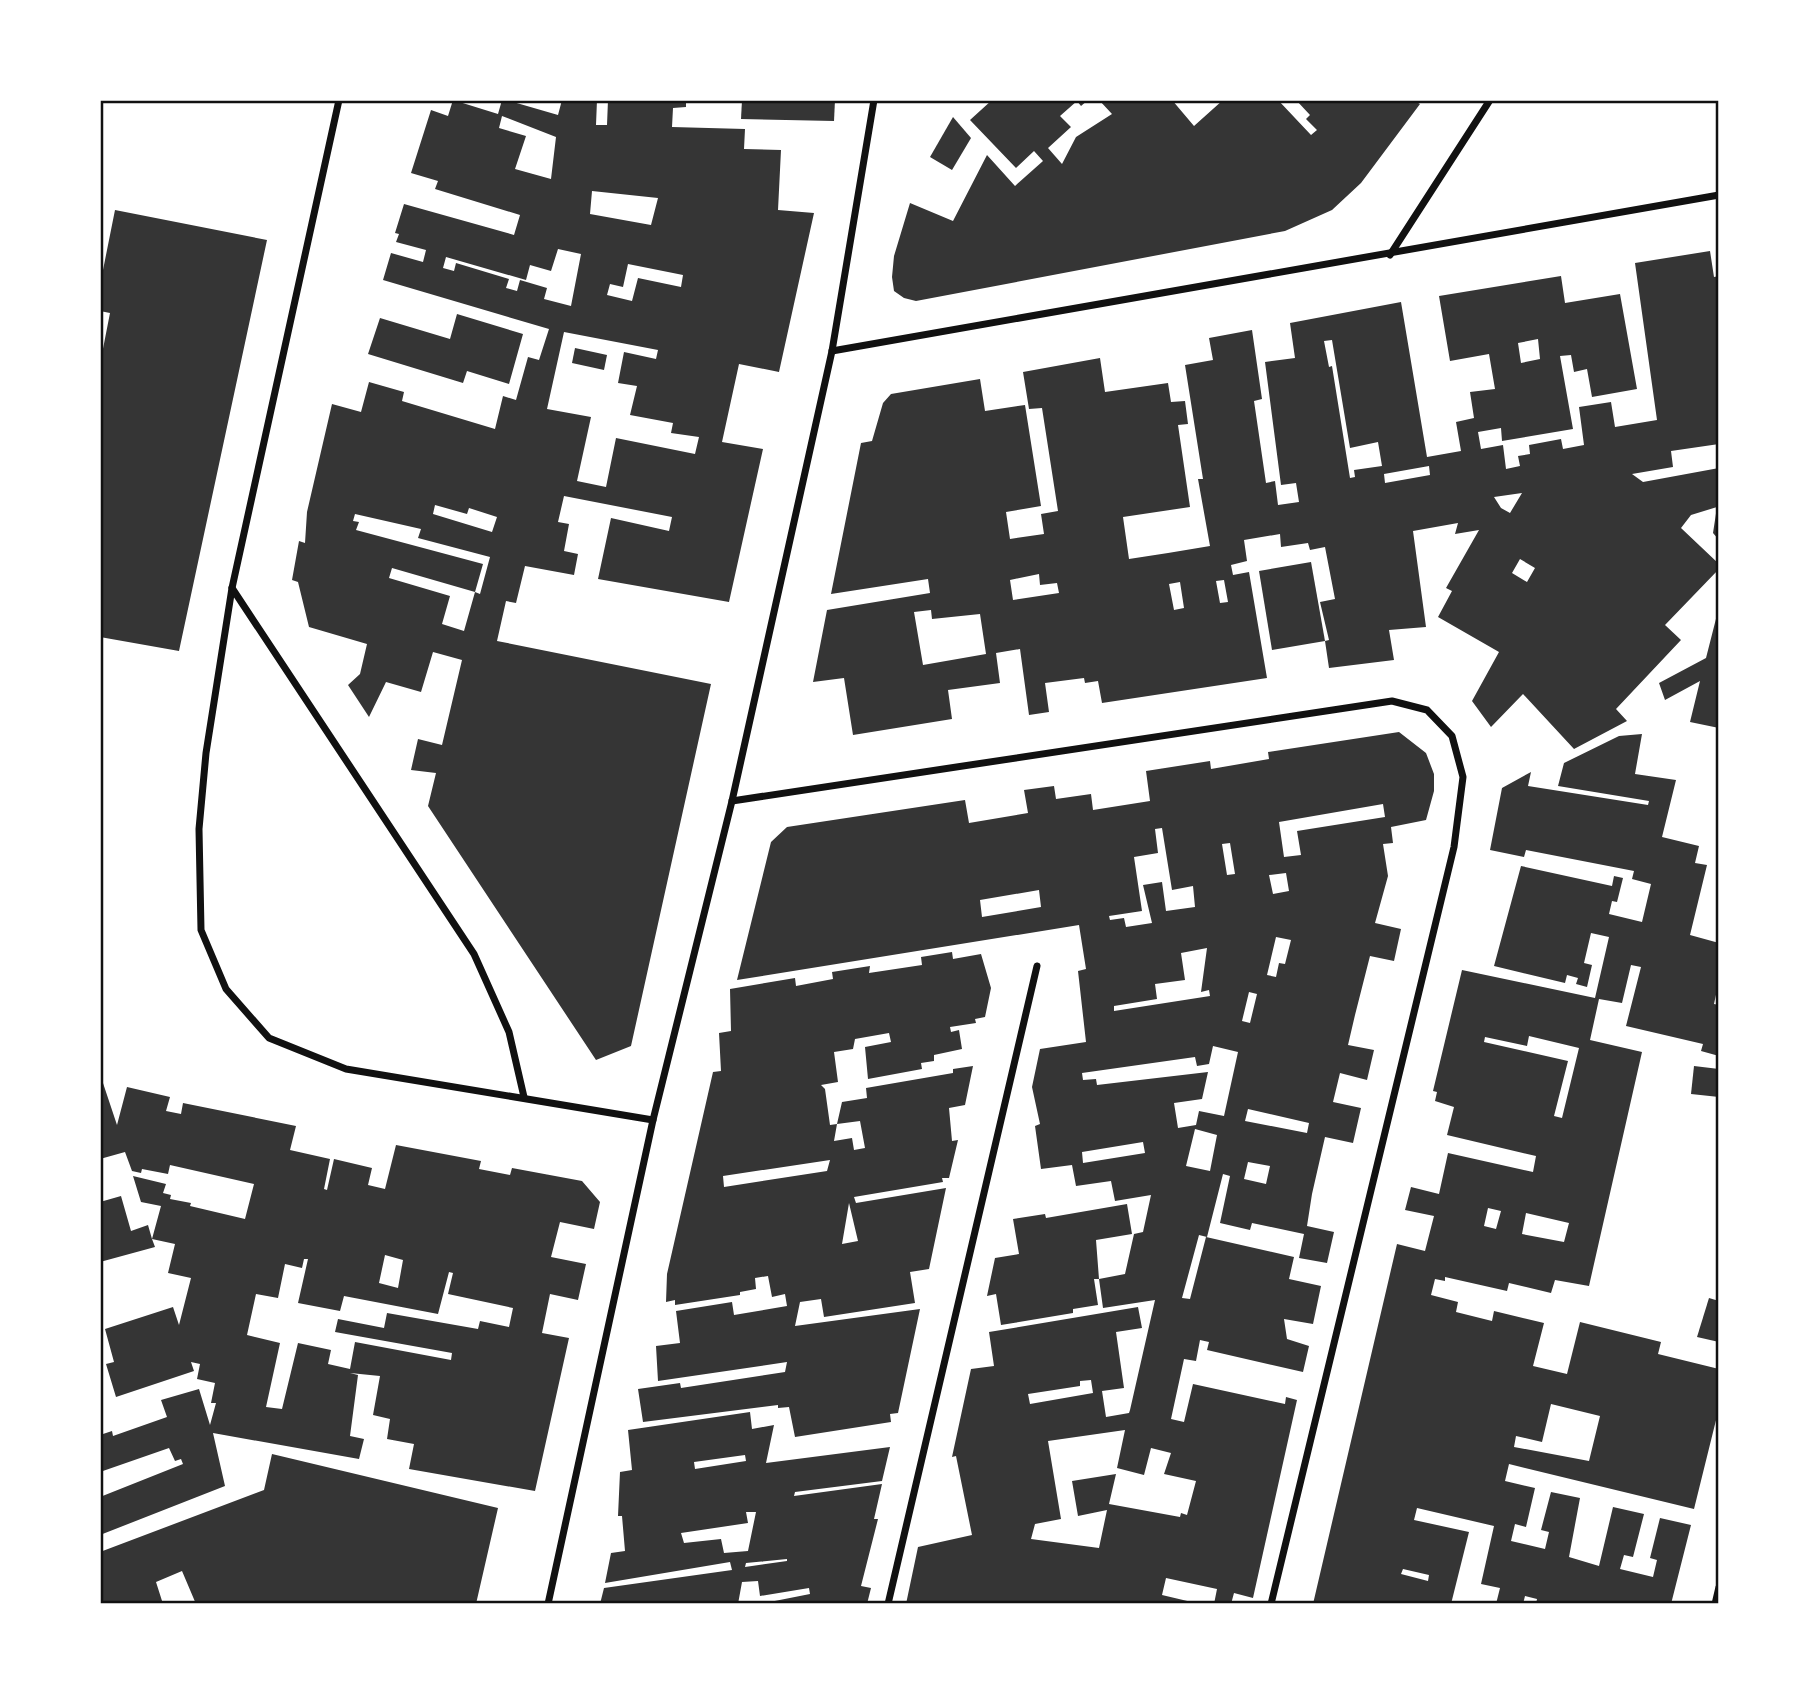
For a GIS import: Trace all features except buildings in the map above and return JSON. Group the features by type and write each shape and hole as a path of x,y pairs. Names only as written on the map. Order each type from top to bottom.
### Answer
{"street":[{"path":"340,100 232,587 206,753 199,829 201,930 226,989 269,1038 346,1069 653,1120"},
{"path":"548,1604 653,1120 732,801 832,351 874,103 881,100"},
{"path":"1390,255 1490,100"},
{"path":"832,351 1390,255 1719,195"},
{"path":"232,587 474,954 509,1032 524,1097"},
{"path":"732,801 1392,701 1427,710 1452,736 1463,777 1454,847 1271,1604"},
{"path":"888,1604 1037,966"},
{"path":"1715,1604 1719,1587"}]}
